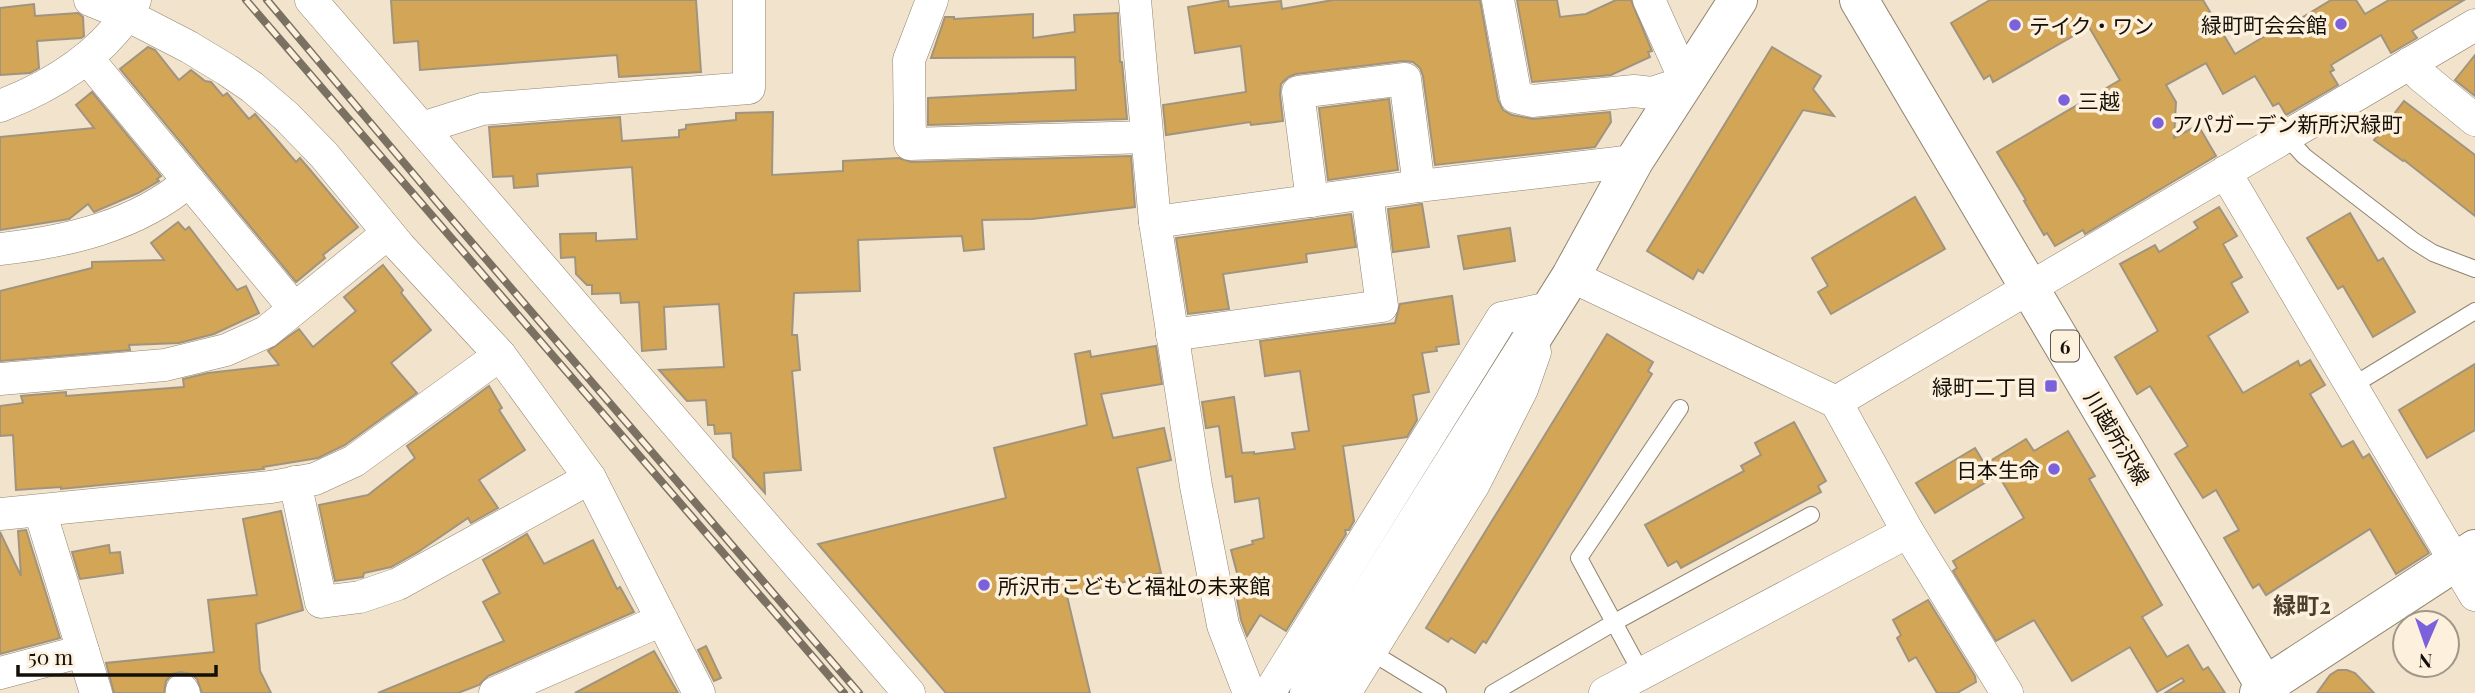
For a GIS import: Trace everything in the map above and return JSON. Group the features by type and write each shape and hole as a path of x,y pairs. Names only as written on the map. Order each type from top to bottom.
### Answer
{"street":[{"path":"90,0 131,7 244,81 268,100 324,155 388,233 500,355 590,478 699,693"},
{"path":"311,0 909,693"},
{"path":"422,128 482,109 749,88 749,0"},
{"path":"932,0 909,60 910,144 1147,137"},
{"path":"1135,0 1156,222 1172,335 1215,591 1223,625 1250,693"},
{"path":"1498,0 1516,97 1532,101 1634,91 1652,93 1686,82"},
{"path":"1650,0 1686,82"},
{"path":"1309,693 1571,276 1634,161 1738,0"},
{"name":"川越所沢線","path":"1859,0 2031,288 2264,691"},
{"path":"0,106 44,88 87,58 113,35 131,7"},
{"path":"1836,402 2475,25"},
{"path":"87,58 294,308"},
{"path":"2410,63 2420,75 2475,120"},
{"path":"1312,201 1298,92 1405,79 1419,186"},
{"path":"1156,222 1419,186 1634,161"},
{"path":"2225,172 2352,386 2465,555 2475,595"},
{"path":"0,249 58,242 102,228 133,216 174,194 189,181"},
{"path":"1172,335 1382,306 1367,194"},
{"path":"0,379 165,365 226,350 266,332 388,233"},
{"path":"1571,276 1836,402 1908,532 2007,693"},
{"path":"1358,688 1371,652 1474,484 1522,389 1550,308"},
{"path":"1269,693 1502,318 1550,308"},
{"path":"0,514 171,498 314,479 354,461 500,355"},
{"path":"295,482 321,603 360,597 398,584 590,478"},
{"path":"40,511 96,693"},
{"path":"1605,693 1647,683 1908,532"},
{"path":"2264,691 2465,555"},
{"path":"495,693 662,620"},
{"path":"0,673 83,651"}],"lane":[{"path":"2287,137 2304,156 2414,241 2433,253 2475,269"},
{"path":"2352,386 2475,311"},
{"path":"1647,683 1579,558 1680,408"},
{"path":"1493,693 1615,622 1811,515"},
{"path":"1371,652 1438,693"}],"building":[{"path":"391,0 696,0 701,72 619,77 617,55 420,70 418,41 394,43"},
{"path":"1228,0 1229,7 1281,1 1282,9 1333,0 1480,0 1498,100 1503,110 1512,115 1533,119 1610,112 1611,122 1595,147 1435,165 1423,76 1420,68 1413,62 1403,61 1288,77 1281,84 1283,121 1251,125 1250,122 1166,135 1163,105 1246,92 1241,46 1195,53 1188,7"},
{"path":"1517,0 1557,0 1560,17 1586,14 1616,0 1631,0 1652,51 1648,52 1650,57 1611,75 1532,82"},
{"path":"1990,0 2203,0 2235,54 2270,33 2272,36 2331,0 2356,0 2365,14 2389,0 2464,0 2412,31 2417,38 2391,53 2381,35 2331,65 2334,70 2330,72 2338,85 2286,115 2279,103 2273,106 2255,76 2223,94 2206,63 2166,85 2176,102 2174,138 2198,125 2216,156 2085,234 2083,230 2055,246 2047,233 2044,235 1997,152 2120,80 2089,27 1993,82 1990,75 1984,79 1951,23"},
{"path":"34,4 35,16 78,13 83,17 84,36 37,41 39,68 30,73 0,75 0,8"},
{"path":"1118,13 1120,62 1127,119 928,125 928,98 1076,90 1075,57 931,58 945,17 954,19 1033,14 1033,38 1075,32 1074,15"},
{"path":"148,47 155,50 179,80 191,70 205,81 211,82 223,96 227,93 249,119 255,114 296,162 300,158 358,227 323,255 325,258 296,282 120,69"},
{"path":"1772,47 1821,76 1813,89 1834,116 1803,110 1703,273 1698,270 1693,279 1647,251"},
{"path":"2475,55 2475,96 2455,80"},
{"path":"92,92 161,176 157,179 159,181 94,212 88,204 69,219 0,230 0,137 94,128 76,105"},
{"path":"1389,99 1398,170 1328,180 1319,108"},
{"path":"2404,101 2475,155 2475,216 2374,140"},
{"path":"773,112 772,175 843,171 843,161 899,158 911,162 1131,156 1135,207 1032,219 982,220 984,249 964,251 962,236 858,240 860,291 794,293 792,335 797,335 800,370 792,371 801,470 764,473 765,493 733,457 731,433 715,434 714,425 708,425 706,400 687,401 659,370 724,367 719,304 664,307 666,349 642,351 639,302 621,303 620,293 592,294 592,285 587,285 576,274 575,257 561,258 560,234 596,233 596,241 637,239 632,167 537,174 538,186 514,188 513,176 493,177 489,127 620,117 622,141 679,137 679,130 686,129 686,125 736,120 736,113"},
{"path":"1915,197 1945,249 1831,314 1818,292 1828,286 1812,258"},
{"path":"1422,204 1429,247 1393,252 1388,209"},
{"path":"2219,207 2237,236 2223,244 2242,277 2231,283 2248,312 2208,336 2243,393 2298,361 2300,366 2310,360 2325,385 2310,394 2342,447 2353,441 2363,458 2369,454 2429,553 2396,574 2370,529 2266,595 2259,584 2253,588 2224,538 2239,530 2216,490 2203,498 2175,454 2188,446 2150,386 2137,394 2115,357 2158,331 2120,264 2155,245 2159,252 2198,228 2194,222"},
{"path":"2350,213 2378,261 2383,258 2415,312 2373,337 2343,286 2338,289 2307,238"},
{"path":"1351,214 1356,247 1306,254 1307,262 1223,274 1229,309 1188,314 1176,238"},
{"path":"178,222 185,230 189,227 237,290 246,286 259,313 214,334 179,343 129,345 130,350 0,361 0,291 92,268 92,262 164,260 151,243"},
{"path":"1510,228 1515,261 1464,269 1458,236"},
{"path":"383,265 403,290 401,293 431,330 391,363 417,393 345,445 318,458 263,467 264,469 61,489 16,490 13,435 0,436 0,406 23,403 21,396 66,392 66,396 184,387 183,379 208,373 279,365 268,351 299,329 313,347 356,311 344,297"},
{"path":"1452,296 1459,344 1436,347 1437,351 1422,353 1429,392 1413,395 1417,420 1407,437 1343,446 1354,521 1349,530 1345,530 1346,534 1286,631 1260,615 1247,636 1233,578 1238,577 1231,550 1264,538 1259,498 1235,502 1232,476 1226,477 1219,426 1206,428 1202,402 1234,397 1242,453 1295,449 1292,433 1309,431 1300,371 1265,376 1260,341 1395,323 1400,304"},
{"path":"1607,334 1653,362 1648,371 1652,374 1486,643 1483,641 1475,653 1451,638 1448,642 1426,628"},
{"name":"所沢市こどもと福祉の未来館","path":"1156,346 1162,384 1101,394 1113,438 1164,428 1171,460 1137,468 1161,573 1067,596 1090,693 946,693 818,544 1006,498 994,448 1087,425 1075,354 1090,351 1091,357"},
{"path":"2475,364 2475,430 2427,458 2399,410"},
{"path":"489,386 502,408 499,410 525,450 479,480 498,508 471,523 468,518 391,567 364,573 363,577 335,581 319,505 368,495 415,458 407,446"},
{"path":"1794,422 1826,481 1818,486 1821,492 1681,568 1677,561 1668,566 1645,525 1744,471 1741,466 1761,455 1755,443"},
{"path":"2068,431 2095,476 2089,479 2162,605 2142,617 2167,657 2188,645 2203,670 2208,667 2225,693 2165,693 2184,681 2182,678 2157,692 2130,647 2072,681 2034,620 1996,641 1953,571 1957,568 1953,561 2024,518 1990,461 2026,439 2034,451"},
{"path":"1975,448 1993,478 1935,513 1916,483"},
{"path":"281,511 303,610 256,624 260,671 271,693 202,693 197,679 191,674 181,672 172,674 166,681 164,693 114,693 106,663 214,652 208,600 257,595 243,519"},
{"path":"26,530 60,638 0,654 0,532 21,576 18,531"},
{"path":"527,534 544,564 593,540 617,589 620,587 634,612 488,676 479,685 458,693 378,693 504,641 483,602 500,593 483,560"},
{"path":"109,545 110,553 120,552 123,573 80,579 72,552"},
{"path":"1928,600 1975,676 1976,682 1957,693 1937,693 1916,657 1909,661 1897,638 1901,635 1893,620"},
{"path":"706,646 721,678 714,681 698,650"},
{"path":"654,651 678,693 575,693"},
{"path":"2338,670 2355,673 2374,693 2317,693 2330,675"}],"railway":[{"path":"246,0 844,693"},
{"path":"267,0 859,693"}],"place":[{"name":"緑町町会会館","path":"2341,24"},
{"name":"テイク・ワン","path":"2015,25"},
{"name":"三越","path":"2064,100"},
{"name":"アパガーデン新所沢緑町","path":"2158,123"},
{"name":"緑町二丁目","path":"2051,386"},
{"name":"日本生命","path":"2054,469"},
{"name":"所沢市こどもと福祉の未来館","path":"984,585"}],"district":[{"name":"緑町2","path":"2302,604"}]}
